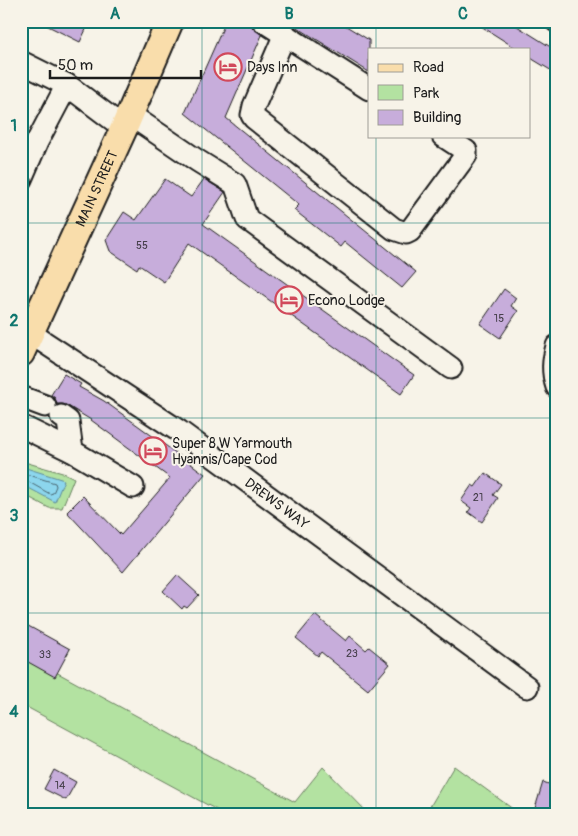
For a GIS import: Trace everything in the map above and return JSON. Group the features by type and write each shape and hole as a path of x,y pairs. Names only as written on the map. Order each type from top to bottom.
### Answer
{"main road":[{"name":"MAIN STREET","path":"24,338 126,121 170,21"}],"street":[{"path":"264,21 368,88"},
{"path":"285,34 254,106 252,115 394,229 406,233 410,230 466,155 466,151 446,138"},
{"path":"21,62 67,85 235,184 248,219 450,368"},
{"path":"21,179 37,142 67,85"},
{"name":"DREWS WAY","path":"24,338 179,432 527,687"},
{"path":"557,346 553,359 553,375 557,386"},
{"path":"21,397 53,411 68,421 72,451"},
{"path":"21,426 72,451 133,487"}],"green space":[{"path":"21,461 74,478 62,508 49,508 21,493"},
{"path":"21,653 295,802 323,767 370,815 226,815 21,704"},
{"path":"454,766 521,815 425,815"}],"water":[{"path":"26,468 64,480 55,502 21,484"}],"building":[{"path":"38,21 90,21 80,42"},
{"path":"226,21 251,21 252,27 262,35 226,118 416,272 402,288 345,242 341,247 294,210 299,205 185,113"},
{"path":"287,21 338,21 369,40 368,71"},
{"path":"473,21 509,21 557,51 557,74 530,58 530,48 515,48"},
{"name":"Econo Lodge","path":"165,179 191,197 204,179 225,192 203,224 414,375 401,394 189,243 164,282 139,265 137,269 110,251 106,240 124,212 136,220"},
{"path":"504,289 516,298 511,306 518,311 500,338 480,324"},
{"name":"Super 8 W Yarmouth Hyannis/Cape Cod","path":"64,374 81,384 79,387 104,401 205,474 123,572 67,512 83,496 121,535 170,478 91,420 68,406 57,404 55,398 51,395"},
{"path":"485,473 501,484 493,495 498,498 482,522 468,512 471,508 461,501 472,485 475,487"},
{"path":"177,575 199,595 187,608 184,606 182,609 163,591"},
{"path":"315,615 346,641 350,636 366,650 369,647 390,664 368,690 321,652 318,656 296,638"},
{"path":"21,622 70,649 55,677 21,658"},
{"path":"54,770 76,782 66,800 44,789"},
{"path":"543,782 557,787 557,815 533,815"}],"place":[{"name":"Days Inn","path":"228,67"},
{"name":"Econo Lodge","path":"289,300"},
{"name":"Super 8 W Yarmouth Hyannis/Cape Cod","path":"153,451"}]}
